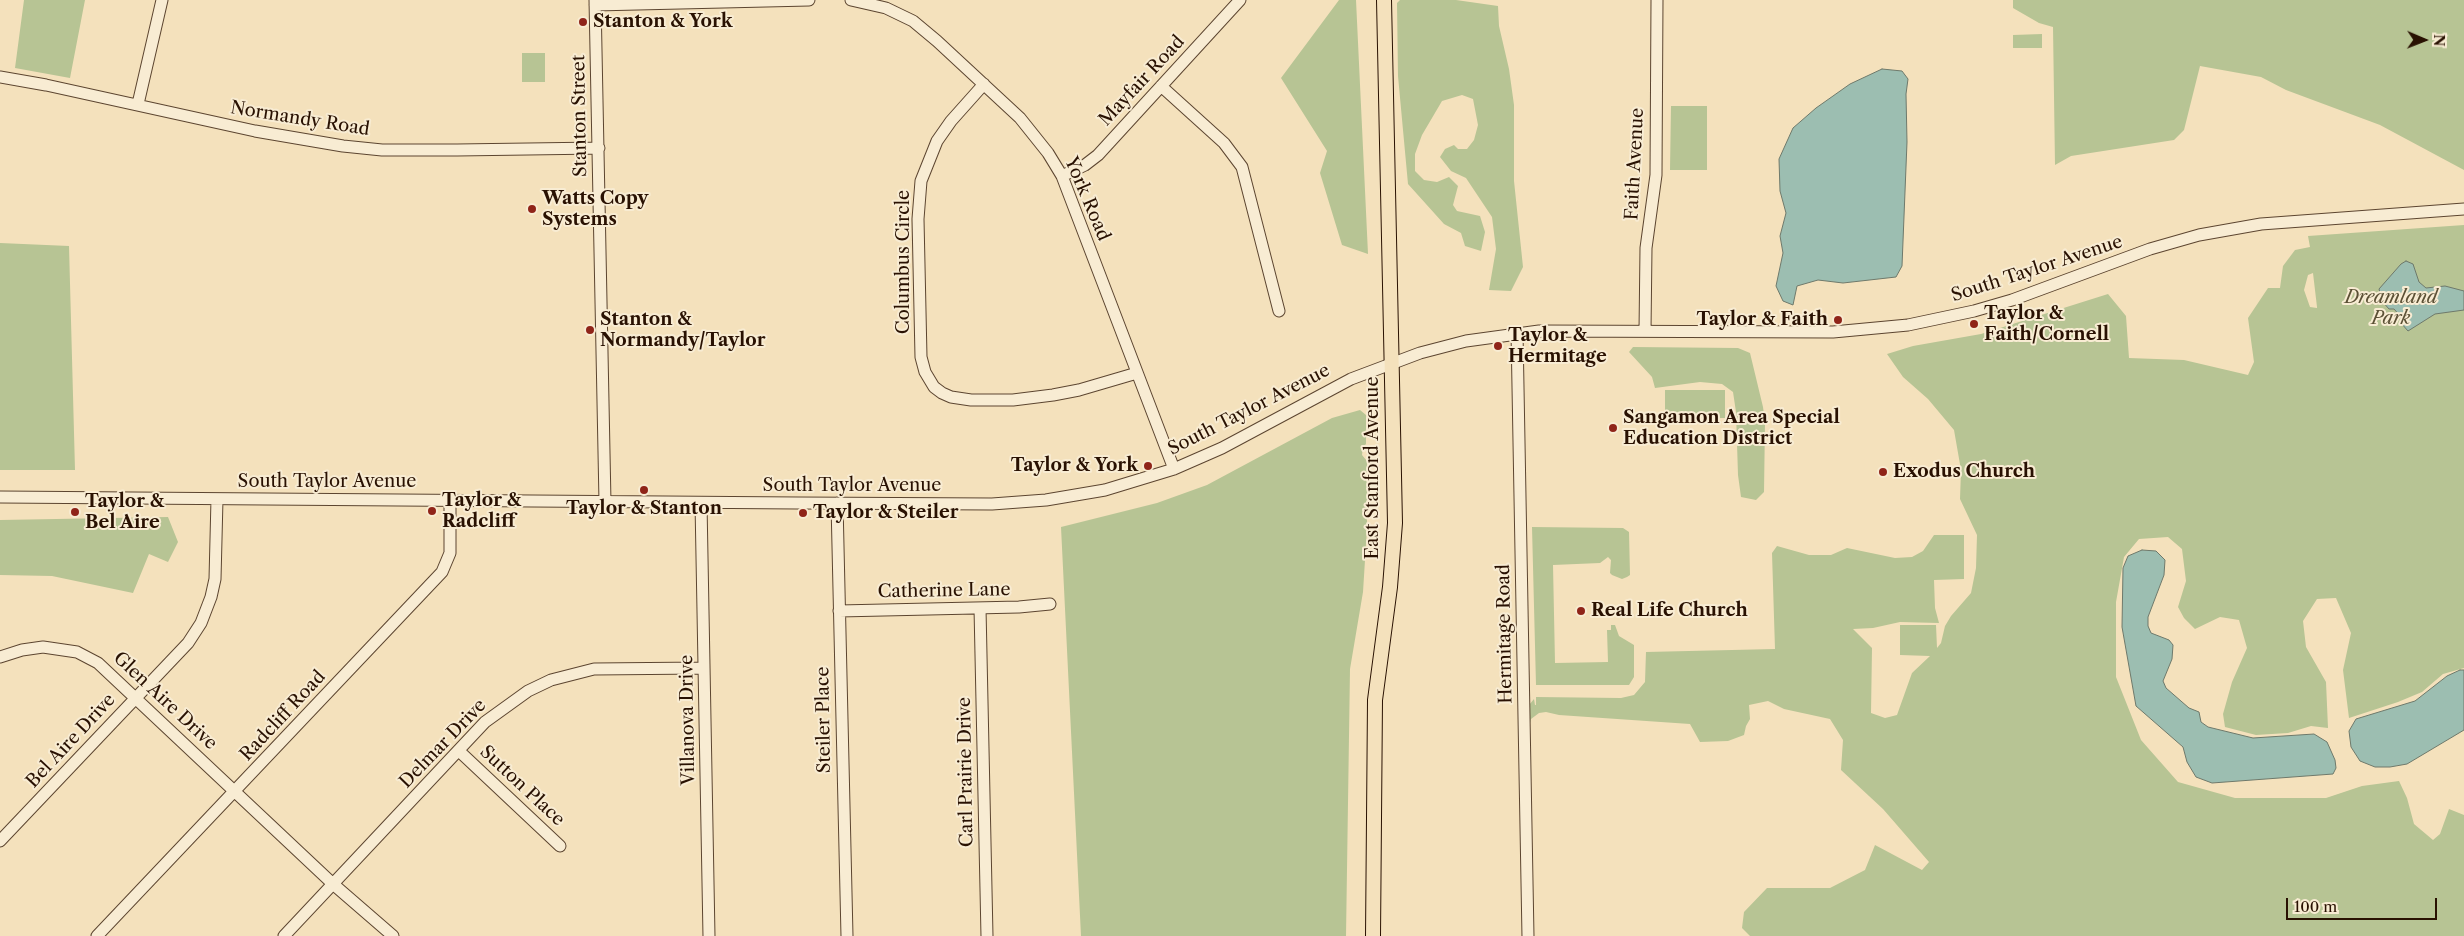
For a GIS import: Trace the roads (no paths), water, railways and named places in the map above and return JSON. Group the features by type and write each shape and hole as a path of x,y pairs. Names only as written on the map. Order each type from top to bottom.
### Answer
{"main road":[{"name":"East Stanford Avenue","path":"1373,936 1374,709 1391,579 1395,523 1384,0"}],"street":[{"path":"138,104 162,0"},
{"path":"595,2 809,0"},
{"name":"York Road","path":"851,0 888,4 919,26 984,84 1034,134 1062,176 1174,469"},
{"name":"Mayfair Road","path":"1062,176 1086,165 1098,154 1240,0"},
{"name":"Faith Avenue","path":"1645,331 1646,248 1656,175 1657,0"},
{"name":"Stanton Street","path":"595,2 605,502"},
{"name":"Normandy Road","path":"0,77 138,104 255,131 344,146 382,150 599,148"},
{"name":"Columbus Circle","path":"984,84 950,121 937,141 925,168 918,207 923,365 928,379 942,393 956,399 1013,400 1079,390 1138,373"},
{"path":"1161,86 1224,143 1242,167 1254,206 1279,311"},
{"name":"South Taylor Avenue","path":"0,497 837,504 992,504 1046,500 1112,488 1174,469 1228,444 1335,386 1392,362 1441,346 1517,332 1575,330 1833,332 1908,325 1974,312 2150,249 2207,234 2261,224 2464,209"},
{"name":"Hermitage Road","path":"1517,332 1528,936"},
{"name":"Bel Aire Drive","path":"0,841 188,643 201,623 212,597 217,558 217,499"},
{"name":"Radcliff Road","path":"98,936 442,572 448,562 450,553 450,501"},
{"name":"Villanova Drive","path":"701,503 710,936"},
{"name":"Steiler Place","path":"837,504 847,936"},
{"name":"Catherine Lane","path":"839,611 980,608 1050,604"},
{"name":"Carl Prairie Drive","path":"980,608 987,936"},
{"name":"Glen Aire Drive","path":"0,657 22,650 38,648 62,649 77,652 98,663 333,884 393,936"},
{"name":"Delmar Drive","path":"284,936 486,722 505,706 528,691 551,680 594,669 704,668"},
{"name":"Sutton Place","path":"459,750 560,846"}],"place":[{"name":"Stanton & York","path":"583,22"},
{"name":"Watts Copy Systems","path":"532,209"},
{"name":"Taylor & Faith","path":"1838,320"},
{"name":"Taylor & Faith/Cornell","path":"1974,324"},
{"name":"Stanton & Normandy/Taylor","path":"590,330"},
{"name":"Taylor & Hermitage","path":"1498,346"},
{"name":"Sangamon Area Special Education District","path":"1613,428"},
{"name":"Taylor & York","path":"1148,466"},
{"name":"Exodus Church","path":"1883,472"},
{"name":"Taylor & Stanton","path":"644,490"},
{"name":"Taylor & Radcliff","path":"432,511"},
{"name":"Taylor & Bel Aire","path":"75,512"},
{"name":"Taylor & Steiler","path":"803,513"},
{"name":"Real Life Church","path":"1581,611"}],"park label":[{"name":"Dreamland Park","path":"2391,308"}]}
